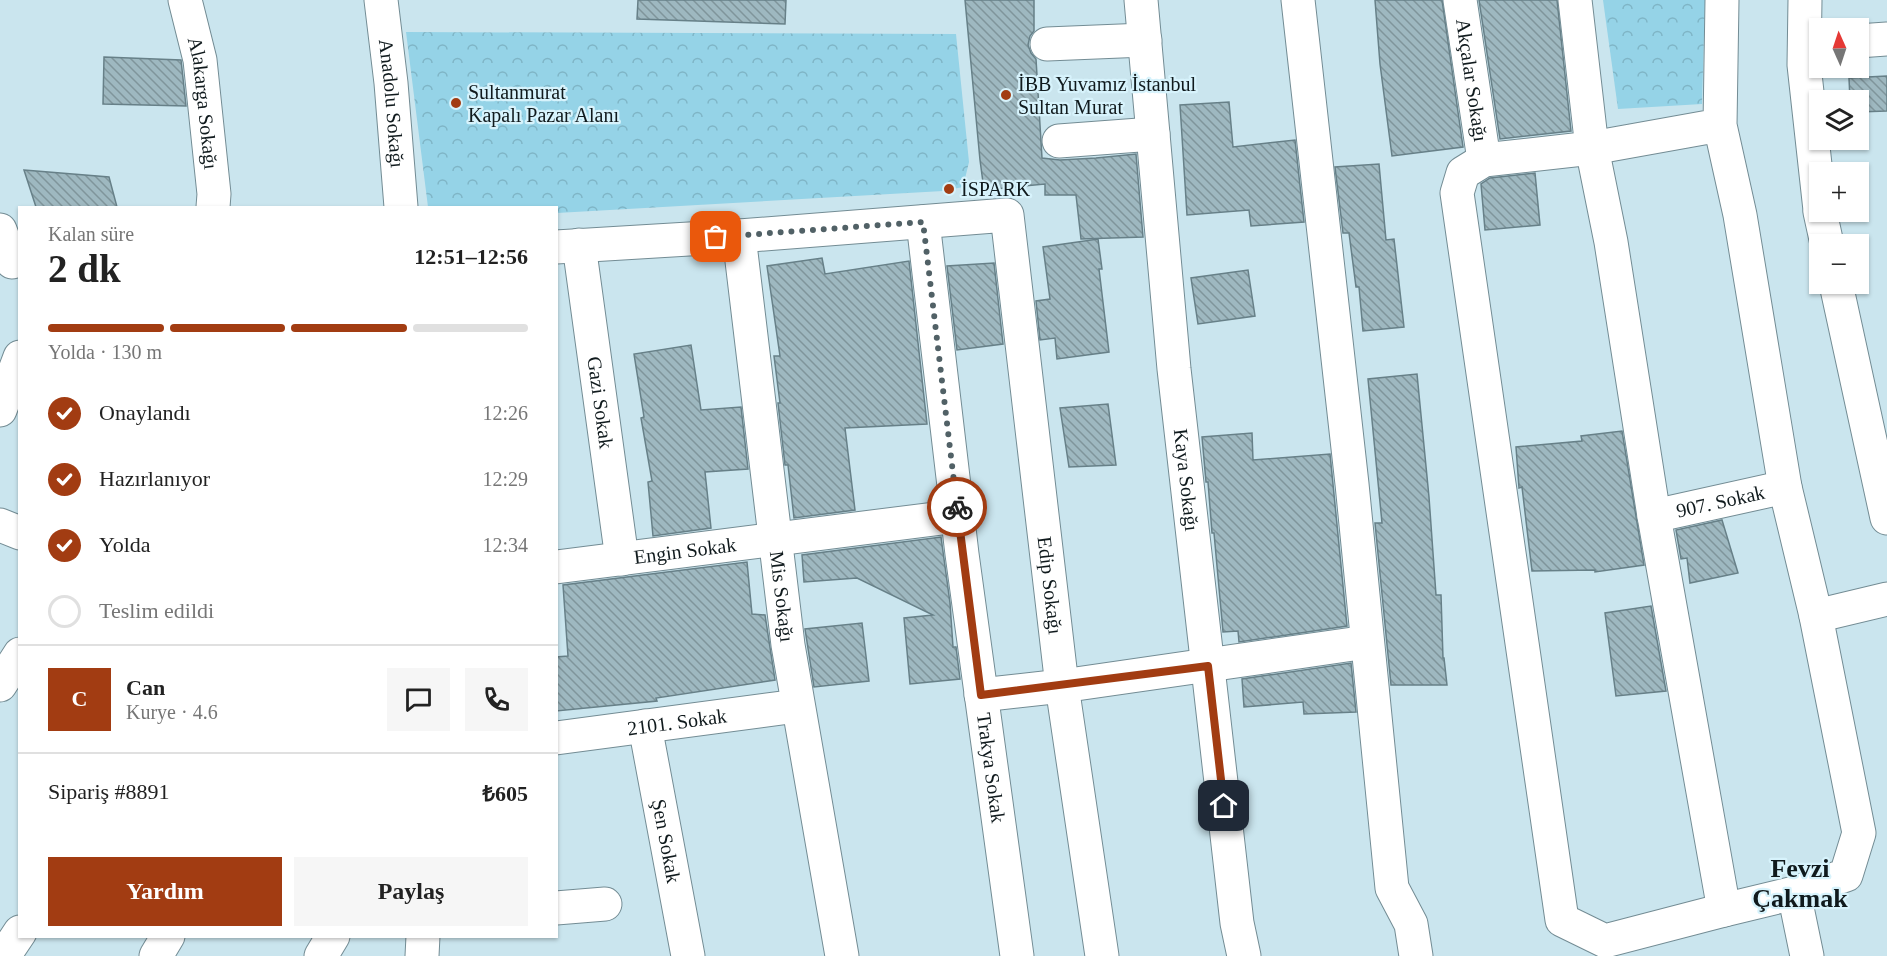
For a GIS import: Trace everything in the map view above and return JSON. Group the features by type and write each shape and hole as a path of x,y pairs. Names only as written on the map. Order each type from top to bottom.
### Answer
{"street":[{"name":"Alakarga Sokağı","path":"185,0 200,60 214,194 213,206"},
{"name":"Anadolu Sokağı","path":"381,0 391,83 401,206"},
{"name":"Kaya Sokağı","path":"1141,0 1174,369 1237,923 1244,956"},
{"path":"1298,0 1352,484 1392,888 1411,924 1416,956"},
{"name":"Akçalar Sokağı","path":"1460,0 1484,160"},
{"path":"1575,0 1592,148 1611,242 1654,516 1724,910"},
{"path":"1720,125 1592,148 1484,160 1463,173 1457,193 1562,920 1607,949 1724,910 1794,894 1846,875 1859,833 1816,616 1785,487 1740,215 1720,125 1722,0"},
{"path":"1805,0 1809,25"},
{"path":"1869,40 1887,39"},
{"path":"1047,44 1144,40"},
{"path":"1809,52 1804,65 1815,162"},
{"path":"1059,141 1153,134"},
{"name":"Edip Sokağı","path":"923,222 1007,215 1062,686 1102,956"},
{"path":"568,246 923,222"},
{"name":"Trakya Sokak","path":"923,222 958,516 1017,956"},
{"path":"0,230 11,262"},
{"name":"Mis Sokağı","path":"739,236 797,706 842,956"},
{"name":"Gazi Sokak","path":"568,246 622,559"},
{"path":"1838,294 1887,518"},
{"path":"0,410 18,362"},
{"name":"907. Sokak","path":"1654,516 1785,487"},
{"name":"Engin Sokak","path":"558,567 958,516"},
{"path":"0,525 18,532"},
{"path":"1816,616 1887,599"},
{"path":"981,695 1208,666 1367,642"},
{"path":"0,686 18,657"},
{"name":"2101. Sokak","path":"558,738 797,706"},
{"name":"Şen Sokak","path":"645,726 688,956"},
{"path":"1794,894 1807,956"},
{"path":"558,908 605,904"},
{"path":"4,956 18,935"},
{"path":"156,956 167,938"},
{"path":"321,956 332,938"},
{"path":"422,956 423,938"}],"green space":[{"path":"1603,0 1705,0 1702,104 1618,109"},
{"path":"406,32 956,34 969,162 963,187 943,191 558,213 558,206 428,206"}],"building":[{"path":"638,0 786,0 785,24 637,19"},
{"path":"965,0 1034,0 1034,31 1028,45 1036,59 1042,158 1060,160 1136,154 1143,237 1081,239 1076,195 1045,195 1045,184 984,190"},
{"path":"1375,0 1442,0 1463,147 1392,156 1380,64"},
{"path":"1479,0 1557,0 1571,131 1500,139"},
{"path":"104,57 181,60 186,106 103,104"},
{"path":"1887,76 1887,111 1869,112 1869,90 1850,90 1849,78"},
{"path":"1229,102 1233,147 1295,140 1304,222 1251,226 1249,210 1187,215 1180,105"},
{"path":"1379,164 1386,240 1394,239 1404,327 1363,331 1359,287 1356,287 1349,233 1343,233 1335,167"},
{"path":"24,170 109,177 117,206 36,206"},
{"path":"1535,173 1540,225 1485,230 1481,184 1490,178"},
{"path":"1098,239 1102,269 1099,269 1109,352 1057,359 1055,338 1040,340 1036,301 1050,299 1043,247"},
{"path":"822,258 825,274 909,261 927,424 845,428 855,510 794,518 778,403 780,403 774,356 780,356 767,266"},
{"path":"994,263 1003,344 957,350 947,266"},
{"path":"1248,270 1255,316 1198,324 1191,278"},
{"path":"691,345 701,410 741,407 748,469 705,472 711,528 653,536 648,482 652,481 641,418 644,417 634,354"},
{"path":"1417,374 1436,595 1441,595 1443,658 1447,685 1391,685 1375,523 1382,523 1368,379"},
{"path":"1108,404 1116,465 1069,467 1060,408"},
{"path":"1622,431 1644,565 1595,572 1595,570 1532,571 1522,487 1519,488 1516,447 1582,441 1581,436"},
{"path":"1252,433 1253,460 1330,454 1347,626 1239,642 1238,631 1223,632 1202,437"},
{"path":"1722,520 1738,573 1690,583 1687,558 1681,559 1676,530"},
{"path":"941,537 953,647 956,647 960,679 910,684 904,618 933,615 857,578 804,582 802,555"},
{"path":"747,562 752,614 765,615 775,680 656,698 657,701 558,711 558,657 568,656 563,585"},
{"path":"1651,606 1666,691 1616,696 1605,613"},
{"path":"862,623 869,681 814,687 805,629"},
{"path":"1351,663 1356,712 1304,714 1303,702 1244,707 1242,679"}],"way so far":[{"path":"716,237 923,222 957,507"}],"place":[{"name":"İBB Yuvamız İstanbul Sultan Murat","path":"1006,95"},
{"name":"Sultanmurat Kapalı Pazar Alanı","path":"456,103"},
{"name":"İSPARK","path":"949,189"}],"district":[{"name":"Fevzi Çakmak","path":"1800,883"}],"route":[{"path":"957,507 981,695 1208,666 1224,806"}]}
